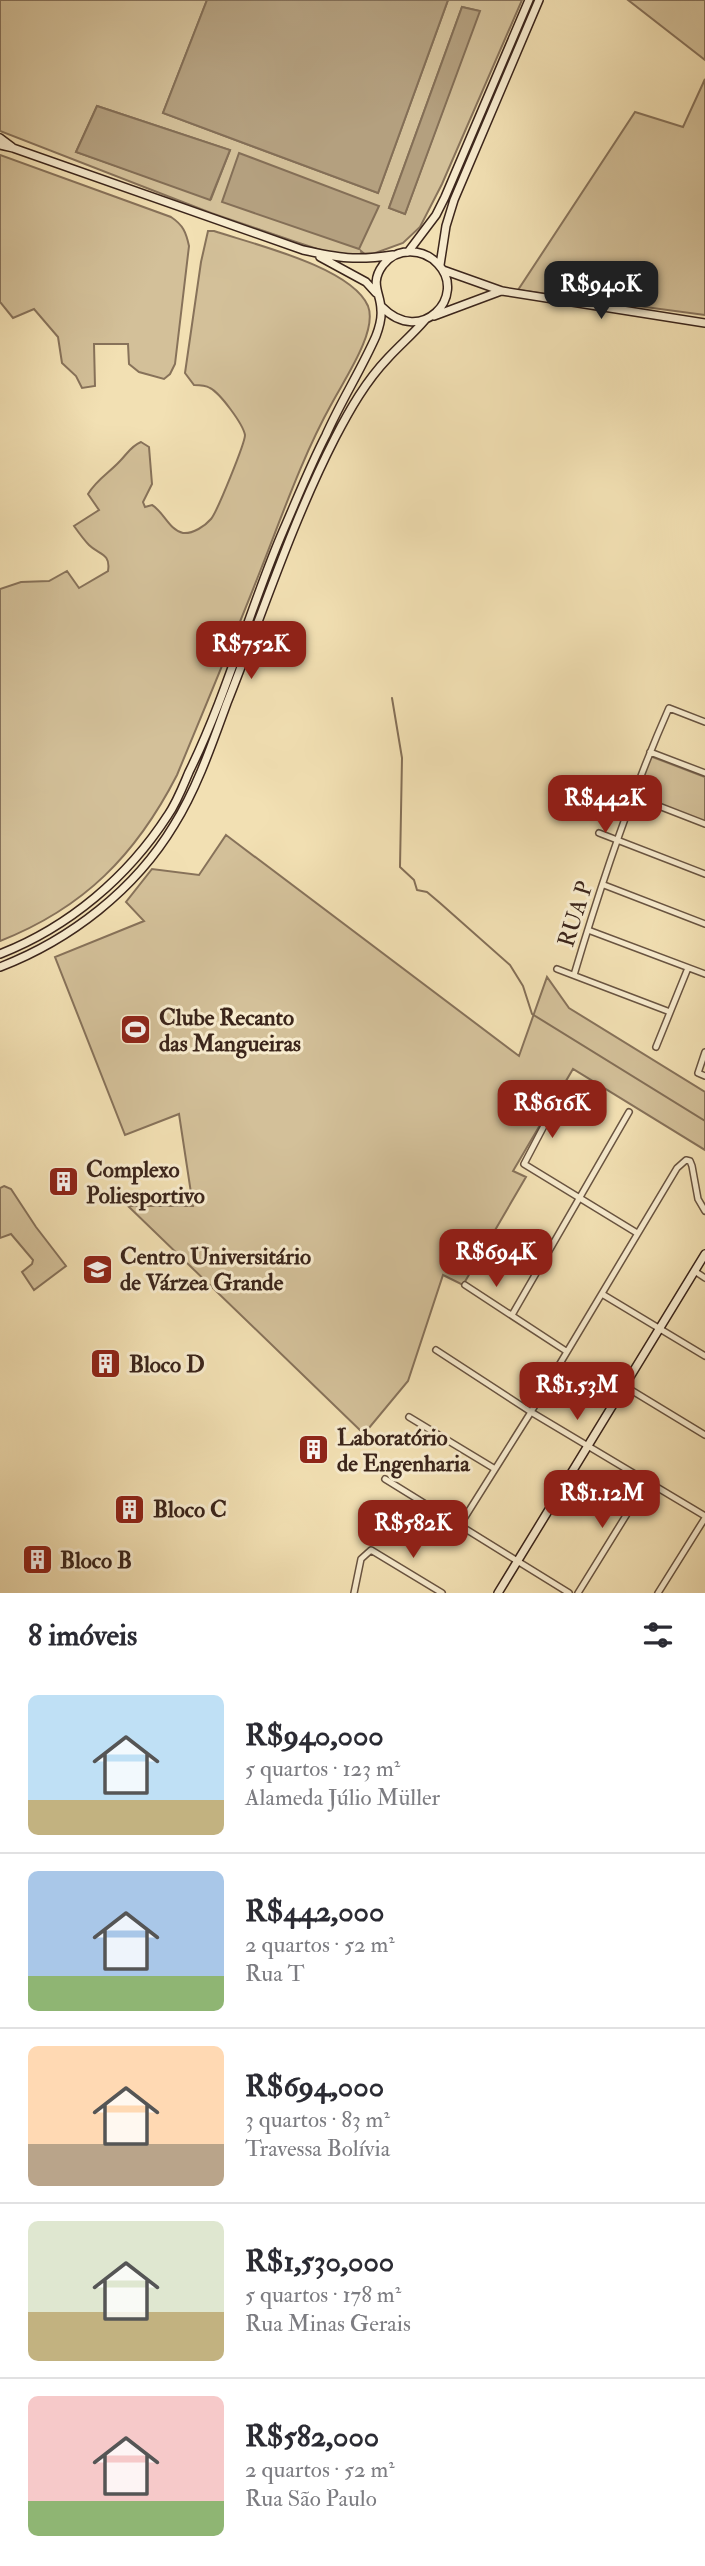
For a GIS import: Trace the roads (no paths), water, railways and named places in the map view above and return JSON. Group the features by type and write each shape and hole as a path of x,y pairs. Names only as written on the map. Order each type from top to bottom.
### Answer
{"main road":[{"path":"408,251 436,215 445,197 529,0"},
{"path":"0,967 60,937 104,906 157,848 175,824 208,754 295,530 335,439 362,389 388,358 439,310 447,291 441,268 446,226 454,200 539,0"},
{"path":"0,138 13,148"},
{"path":"0,145 303,250 366,282 390,316 401,321 413,323 502,291"},
{"path":"303,250 345,260 368,259 408,251 420,252 431,257 441,268 502,291 705,323"},
{"path":"376,293 378,274 397,254"},
{"path":"0,954 49,931 85,907 112,883 169,814 203,745 281,534 326,433 376,334 382,307"},
{"path":"498,1593 705,1254"}],"street":[{"name":"RUA P","path":"575,975 617,840 669,708 705,722"},
{"path":"650,752 705,773"},
{"path":"633,796 705,824"},
{"path":"600,833 705,874"},
{"path":"604,885 705,924"},
{"path":"588,930 705,974"},
{"path":"656,1047 688,968"},
{"path":"556,969 670,1012"},
{"path":"705,1052 698,1073 705,1076"},
{"path":"556,1103 524,1164 637,1233"},
{"path":"512,1315 629,1112"},
{"path":"460,1525 677,1168 685,1160 690,1161 698,1199 705,1210"},
{"path":"696,1272 705,1278"},
{"path":"465,1284 566,1351"},
{"path":"602,1294 705,1356"},
{"path":"436,1350 531,1412 590,1445 705,1517 658,1593"},
{"path":"626,1387 705,1435"},
{"path":"409,1417 495,1469"},
{"path":"386,1479 569,1593"},
{"path":"578,1593 648,1480"},
{"path":"354,1593 361,1559 371,1550 442,1593"}],"waterway":[{"path":"392,698 402,758 400,867 414,880 417,890 427,892 510,965 523,986 532,1014 705,1121"}],"place":[{"name":"Clube Recanto das Mangueiras","path":"136,1030"},
{"name":"Complexo Poliesportivo","path":"63,1182"},
{"name":"Centro Universitário de Várzea Grande","path":"97,1269"},
{"name":"Bloco D","path":"106,1364"},
{"name":"Laboratório de Engenharia","path":"314,1450"},
{"name":"Bloco C","path":"130,1509"},
{"name":"Bloco B","path":"37,1560"}]}
